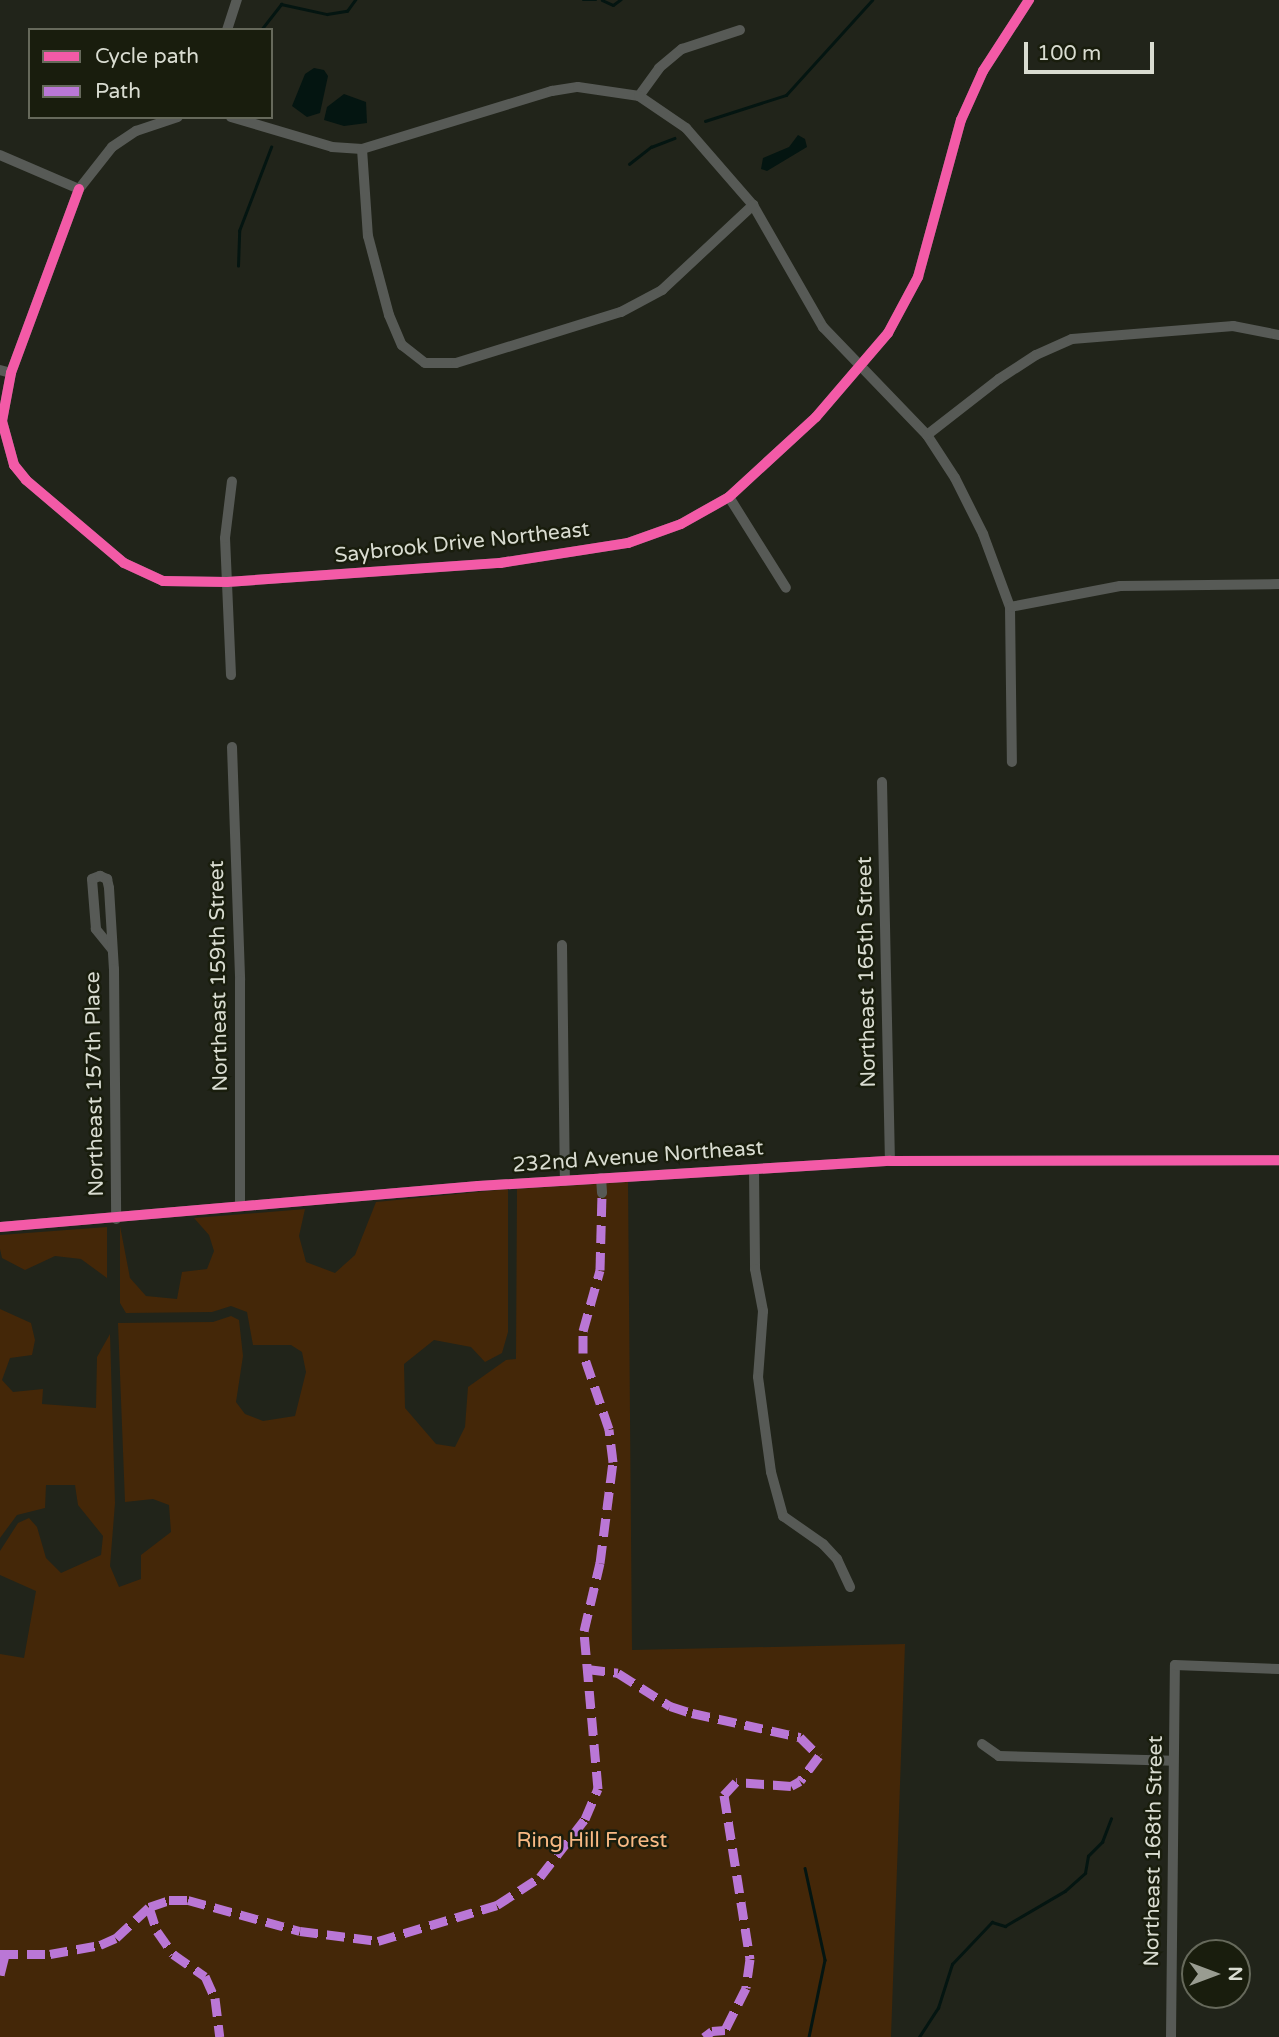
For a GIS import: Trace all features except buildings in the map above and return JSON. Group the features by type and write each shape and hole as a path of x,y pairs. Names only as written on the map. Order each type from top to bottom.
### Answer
{"street":[{"path":"228,28 237,0"},
{"name":"Saybrook Drive Northeast","path":"11,373 2,421 14,465 131,567 163,581 227,582 564,556 628,543 681,524 729,497 789,444 861,367 888,333 918,277 961,120 984,71 1029,0"},
{"path":"639,96 659,68 682,49 740,30"},
{"path":"239,119 332,147 362,149 552,91 578,87 639,96 686,128 753,205 823,327 927,435 984,534 1010,607 1012,762"},
{"path":"0,370 11,373 79,189 112,147 136,131 172,119"},
{"path":"362,149 368,236 389,315 402,345 425,363 456,363 629,307 662,290 753,205"},
{"path":"0,155 79,189"},
{"path":"927,435 1036,355 1072,339 1233,326 1279,335"},
{"path":"231,676 225,538 232,481"},
{"path":"729,497 786,588"},
{"path":"1010,607 1120,586 1279,584"},
{"name":"Northeast 159th Street","path":"232,747 240,980 240,1206"},
{"name":"Northeast 165th Street","path":"882,782 890,1161"},
{"name":"Northeast 157th Place","path":"113,949 96,929 92,879 100,876 107,879 113,949 116,1219"},
{"path":"562,946 565,1181"},
{"name":"232nd Avenue Northeast","path":"0,1227 601,1178 890,1161 1279,1160"},
{"path":"754,1169 755,1269 763,1311 758,1377 771,1472 783,1516 823,1544 836,1559 850,1587"},
{"path":"601,1178 602,1193"},
{"name":"Northeast 168th Street","path":"1171,2037 1175,1665 1279,1669"},
{"path":"982,1744 999,1756 1173,1760"}],"green space":[{"name":"Ring Hill Forest","path":"628,1182 632,1650 905,1644 891,2037 0,2037 0,1654 24,1658 36,1591 0,1575 0,1551 18,1523 29,1518 37,1527 46,1558 61,1573 101,1555 103,1536 78,1505 75,1485 46,1485 45,1508 17,1515 0,1538 0,1309 31,1323 35,1340 32,1355 10,1358 2,1380 13,1392 43,1389 42,1404 96,1408 97,1357 110,1334 115,1503 110,1566 119,1587 141,1579 141,1555 171,1532 169,1505 153,1499 125,1502 118,1323 213,1322 231,1316 239,1320 243,1356 236,1402 245,1414 263,1421 295,1416 306,1372 302,1352 291,1345 253,1345 247,1312 231,1306 212,1312 126,1313 120,1303 120,1226 130,1278 146,1296 177,1299 182,1272 207,1269 214,1251 209,1235 194,1218 305,1209 299,1236 306,1262 335,1273 355,1255 376,1202 508,1189 508,1332 502,1353 485,1362 471,1347 434,1340 404,1364 405,1408 436,1444 455,1447 465,1427 468,1387 506,1360 516,1359 517,1189"},
{"path":"107,1227 107,1278 81,1259 55,1256 25,1270 2,1258 0,1235"}],"shaded area":[{"path":"314,68 324,70 328,76 320,113 307,117 292,106 305,74"},
{"path":"344,94 366,102 367,123 344,126 324,120 327,107"},
{"path":"798,135 805,139 807,147 767,171 761,169 763,158 789,147"}],"waterway":[{"path":"263,28 281,4 327,14 347,11 355,0"},
{"path":"583,0 596,0"},
{"path":"602,0 613,5 620,0"},
{"path":"705,121 786,95 872,0"},
{"path":"629,164 651,147 674,138"},
{"path":"238,266 239,231 271,147"},
{"path":"919,2037 938,2008 952,1964 992,1922 1005,1926 1065,1891 1085,1873 1088,1856 1102,1842 1111,1819"},
{"path":"805,1868 825,1960 809,2037"}],"marked path":[{"path":"0,1954 50,1954 100,1945 116,1938 149,1907 169,1900 188,1900 300,1931 378,1941 497,1905 540,1877 585,1819 598,1789 584,1631 600,1563 613,1462 609,1429 583,1353 583,1331 600,1270 602,1193"},
{"path":"587,1669 618,1673 670,1706 800,1737 819,1756 800,1781 791,1786 736,1782 724,1795 750,1959 746,1988 725,2030 712,2031 704,2037"},
{"path":"149,1907 157,1931 173,1954 205,1976 215,1998 220,2037"},
{"path":"0,1975 5,1955"}],"cycle path":[{"path":"79,189 11,373 2,421 14,465 26,480 124,563 163,581 227,582 500,563 628,543 681,524 729,497 816,417 888,333 918,277 961,120 983,71 1029,0"},
{"path":"0,1227 478,1186 890,1161 1279,1160"}]}
